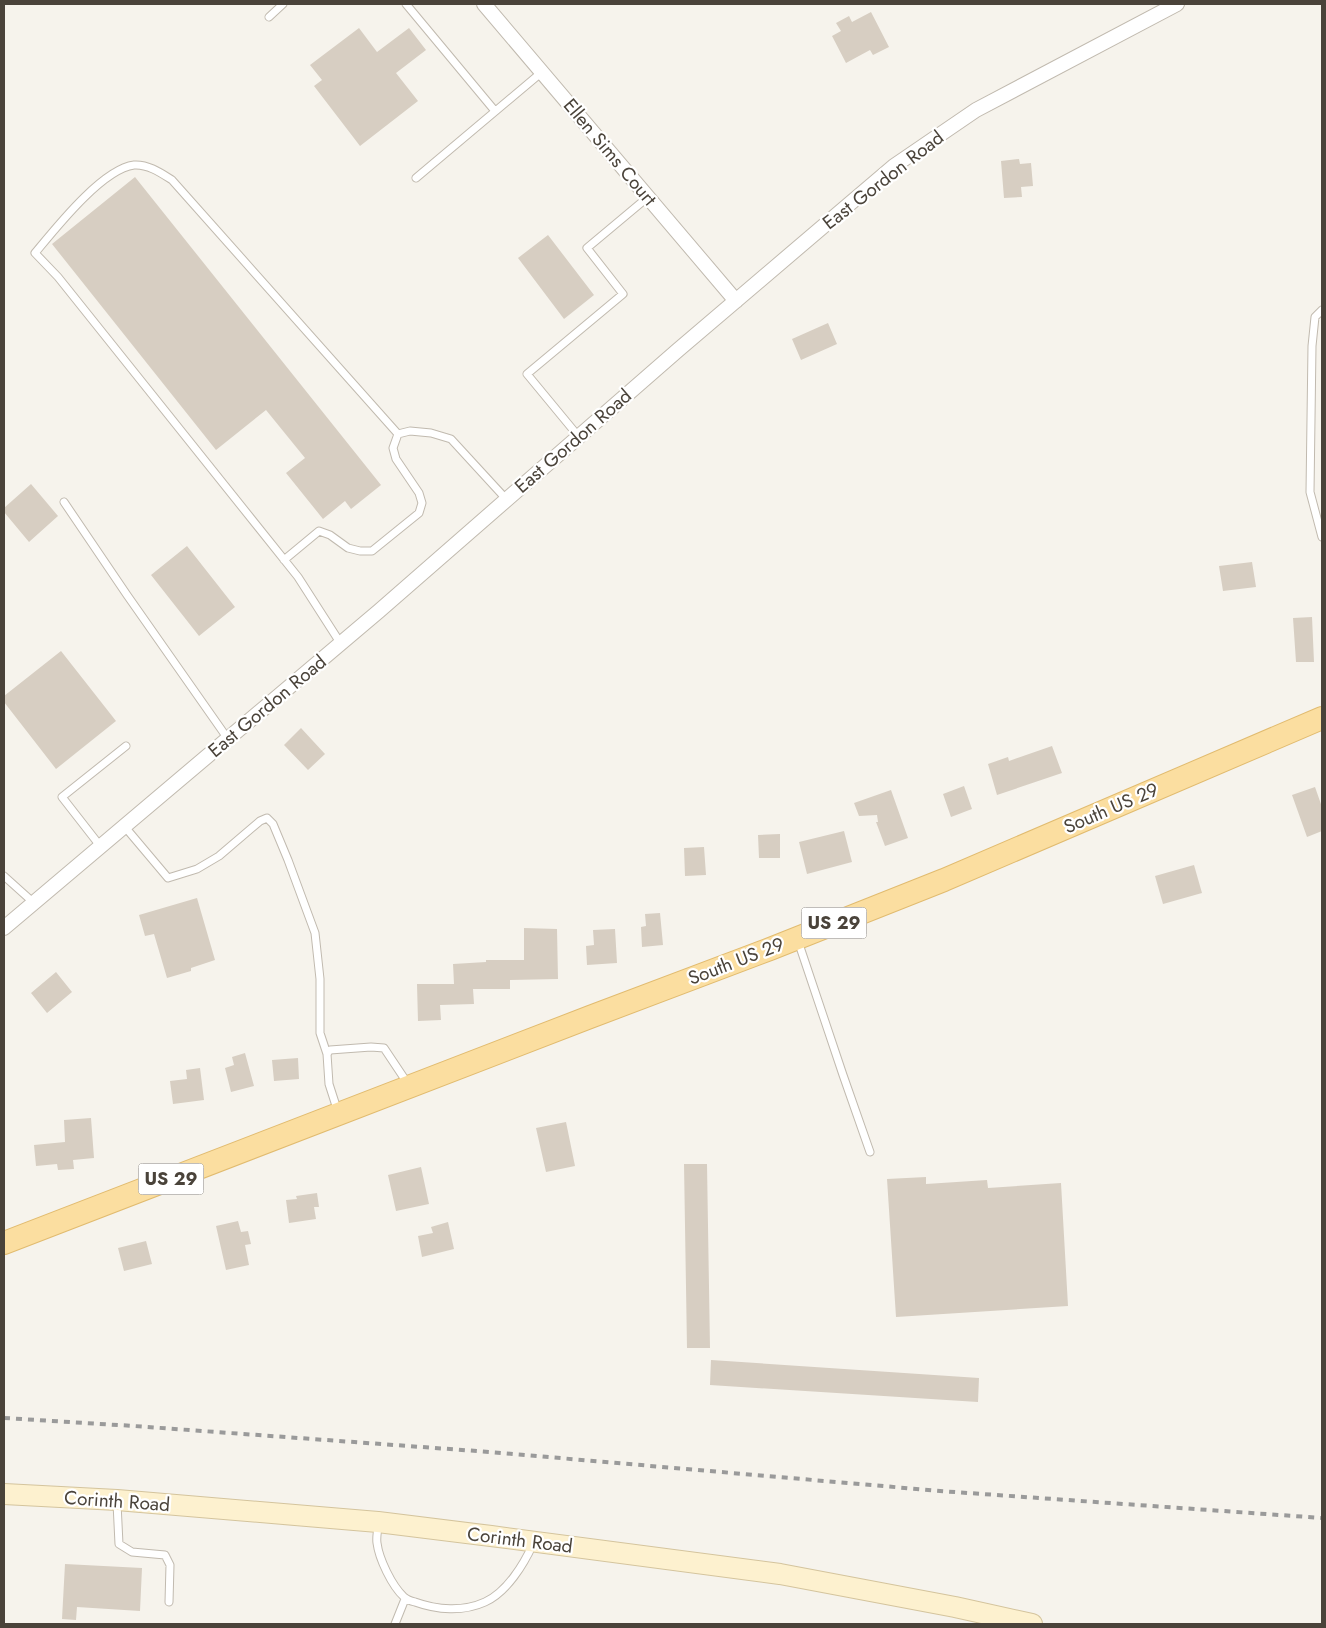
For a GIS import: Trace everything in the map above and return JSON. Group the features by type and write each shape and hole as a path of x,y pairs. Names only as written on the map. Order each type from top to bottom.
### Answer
{"main road":[{"name":"South US 29","path":"339,1114 944,880 1322,718"},
{"name":"US 29","path":"4,1244 339,1114"}],"street":[{"name":"Ellen Sims Court","path":"484,4 736,301"},
{"name":"East Gordon Road","path":"4,928 125,828 341,644 894,166 976,110 1177,4"},
{"name":"Corinth Road","path":"4,1494 117,1500 378,1522 780,1574 955,1607 1032,1624"}],"lane":[{"path":"269,17 283,4"},
{"path":"406,4 495,111"},
{"path":"416,178 542,72"},
{"path":"341,644 298,577 58,277 35,253 80,200 118,169 135,165 153,169 172,180 398,434"},
{"path":"579,437 527,374 623,294 587,248 648,197"},
{"path":"1322,310 1315,317 1312,346 1310,492 1322,537"},
{"path":"398,434 410,432 431,433 451,440 506,500"},
{"path":"284,560 319,531 330,535 348,548 372,551 419,513 422,503 419,493 396,459 393,448 398,434"},
{"path":"64,502 228,740"},
{"path":"101,847 62,797 126,746"},
{"path":"125,828 168,878 197,869 219,856 260,821 267,818 273,824 315,933 320,979 320,1033 327,1054 329,1084 339,1114"},
{"path":"4,876 34,903"},
{"path":"797,938 870,1152"},
{"path":"327,1054 330,1050 384,1048 409,1086"},
{"path":"117,1500 118,1544 132,1552 165,1555 170,1564 169,1602"},
{"path":"378,1522 377,1543 385,1566 405,1598 425,1606 452,1610 468,1608 487,1602 505,1587 524,1564 535,1542"},
{"path":"395,1624 405,1598"}],"building":[{"path":"871,12 889,47 873,55 870,50 846,63 832,36 841,31 836,23 849,16 852,22"},
{"path":"359,28 377,52 409,28 426,50 396,73 418,101 360,146 314,86 322,80 310,65"},
{"path":"1019,159 1020,164 1031,163 1033,186 1021,187 1022,197 1004,198 1001,161"},
{"path":"135,177 381,485 351,509 345,501 323,519 286,473 305,458 266,410 216,450 52,244"},
{"path":"548,235 594,295 564,319 518,258"},
{"path":"828,323 837,344 801,360 792,339"},
{"path":"31,484 58,516 29,542 4,512 4,508"},
{"path":"187,546 235,607 199,636 151,575"},
{"path":"1252,562 1256,587 1223,591 1219,566"},
{"path":"1312,617 1314,662 1296,662 1293,618"},
{"path":"61,651 116,721 56,769 4,702 4,696"},
{"path":"301,728 325,754 308,770 284,745"},
{"path":"1052,746 1062,773 997,795 988,764 1008,757 1009,761"},
{"path":"964,786 972,809 951,817 943,794"},
{"path":"1315,787 1322,807 1322,831 1307,837 1292,795"},
{"path":"891,790 908,838 885,846 876,822 878,822 877,815 859,816 854,803"},
{"path":"844,831 852,862 807,874 799,842"},
{"path":"780,834 780,858 759,858 758,835"},
{"path":"704,847 706,875 685,876 684,848"},
{"path":"1194,865 1202,893 1163,904 1155,876"},
{"path":"197,898 215,960 191,968 191,971 167,978 154,934 145,936 139,915"},
{"path":"660,913 663,945 642,947 641,927 646,926 645,914"},
{"path":"524,928 557,929 558,979 510,980 510,989 473,989 474,1004 440,1005 441,1020 418,1021 417,984 454,984 453,964 486,962 486,960 524,960"},
{"path":"615,929 617,963 587,965 586,946 594,945 593,930"},
{"path":"56,972 72,992 47,1013 31,993"},
{"path":"245,1053 254,1086 231,1092 225,1068 234,1065 232,1057"},
{"path":"298,1058 299,1079 274,1081 272,1060"},
{"path":"200,1068 204,1100 173,1104 170,1081 187,1079 186,1070"},
{"path":"91,1118 94,1158 73,1160 74,1169 58,1170 57,1164 36,1166 34,1145 65,1142 64,1120"},
{"path":"566,1122 575,1166 546,1172 536,1128"},
{"path":"684,1164 707,1164 710,1348 687,1348"},
{"path":"421,1167 429,1204 396,1211 388,1175"},
{"path":"926,1177 926,1184 987,1180 988,1188 1061,1183 1068,1306 896,1317 887,1179"},
{"path":"317,1193 319,1207 314,1207 316,1219 289,1223 286,1200 297,1199 296,1196"},
{"path":"238,1221 241,1232 248,1231 251,1244 245,1245 249,1265 226,1270 216,1226"},
{"path":"448,1222 454,1249 422,1257 418,1236 433,1233 431,1227"},
{"path":"146,1241 152,1264 124,1271 118,1248"},
{"path":"711,1360 979,1378 978,1402 710,1385"},
{"path":"65,1564 142,1568 140,1611 77,1607 76,1620 62,1619"}],"railway":[{"path":"4,1418 490,1452 940,1491 1322,1518"}]}
